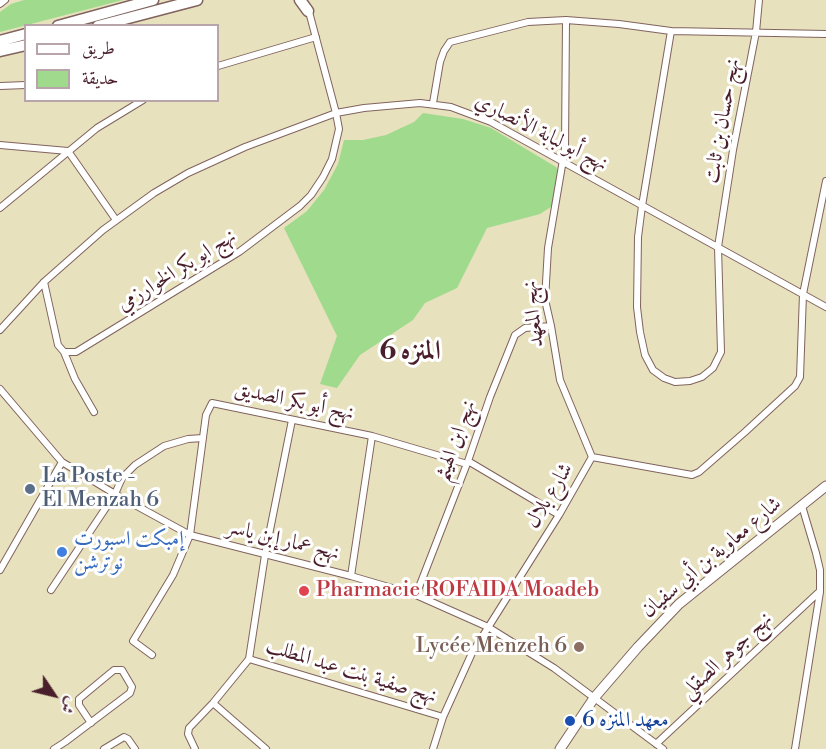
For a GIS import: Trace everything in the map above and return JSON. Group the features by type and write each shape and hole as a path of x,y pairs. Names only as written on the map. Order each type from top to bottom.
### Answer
{"highway":[{"path":"65,24 153,0"},
{"path":"106,24 197,0"},
{"path":"300,0 307,6"},
{"path":"0,41 24,35"},
{"path":"0,51 24,45"}],"main road":[{"name":"شارع معاوية بن أبي سفيان","path":"560,749 594,698 679,604 826,486"}],"street":[{"path":"0,4 5,0"},
{"name":"نهج حسان بن ثابت","path":"671,31 638,237 638,307 645,355 653,369 664,378 675,382 702,377 713,368 719,359 722,341 718,247 733,150 756,32 759,0"},
{"path":"307,6 336,113"},
{"path":"433,103 440,62 450,42 528,22 566,20 671,31 826,34"},
{"name":"نهج المعهد","path":"566,20 564,162 554,208 545,272 545,300 560,380 592,457"},
{"path":"219,66 316,37"},
{"path":"0,86 24,85"},
{"path":"0,208 97,128 140,102"},
{"name":"نهج أبو لبابة الأنصاري","path":"0,330 44,282 116,220 163,187 224,156 336,113 364,108 433,103 470,113 491,122 826,307"},
{"name":"نهج ابو بكر الخوارزمي","path":"64,352 76,352 239,252 311,195 332,159 339,129 336,113"},
{"path":"0,145 68,151"},
{"path":"68,151 116,220"},
{"name":"شارع بلال","path":"433,749 443,717 466,665 560,514 592,457 686,475 699,472 792,390 798,381 803,294 808,263 826,181"},
{"path":"44,282 58,345 64,352 75,380 94,412"},
{"name":"نهج ابن الهيثم","path":"416,594 515,335 525,328 551,326"},
{"name":"نهج عمار إبن ياسر","path":"0,389 62,462 190,535 416,594 488,627 554,668 663,749"},
{"name":"نهج أبو بكر الصديق","path":"152,655 133,641 173,575 190,535 203,438 208,410 212,403 361,433 467,463"},
{"path":"195,749 188,734 189,728 249,659 265,555 292,420"},
{"path":"351,576 372,436"},
{"path":"51,590 116,494 122,478 142,458 164,446 188,439 203,438"},
{"path":"0,570 62,462"},
{"path":"467,463 560,514"},
{"path":"795,749 820,592 820,570 802,506"},
{"name":"نهج جوهر الصقلي","path":"656,744 820,592"},
{"name":"نهج صفية بنت عبد المطلب","path":"249,659 443,717"},
{"path":"54,749 91,723 125,698 132,690 122,670 114,670 79,699 79,705 91,723"},
{"path":"213,703 266,749"},
{"path":"104,749 124,737 135,749"}],"green space":[{"path":"24,0 123,0 0,32 0,12 11,4"},
{"path":"423,113 463,119 491,128 556,167 561,175 554,205 540,214 487,228 457,288 425,303 413,320 360,355 337,388 320,384 337,336 284,228 307,211 324,190 338,164 344,140 363,140 386,135 414,122"}],"place":[{"name":"La Poste - El Menzah 6","path":"30,489"},
{"name":"إمبكت اسبورت نوترشن","path":"62,552"},
{"name":"Pharmacie ROFAIDA Moadeb","path":"304,591"},
{"name":"Lycée Menzeh 6","path":"579,647"},
{"name":"معهد المنزه 6","path":"570,721"}],"district":[{"name":"المنزه 6","path":"410,353"}]}
